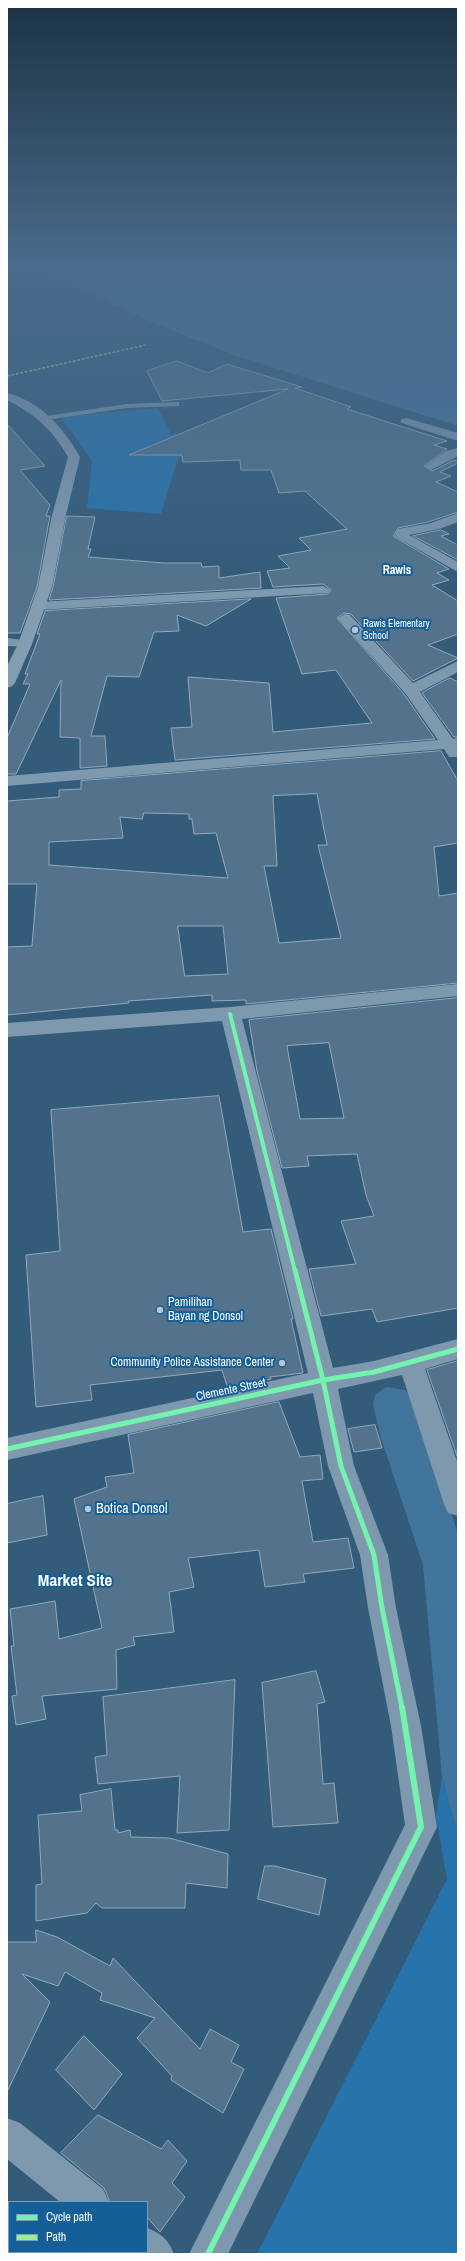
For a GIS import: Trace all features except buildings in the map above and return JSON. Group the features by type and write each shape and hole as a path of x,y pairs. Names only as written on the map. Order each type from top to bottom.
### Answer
{"main road":[{"path":"7,396 46,418 63,436 74,457 59,515 45,587 24,646 10,676"}],"street":[{"path":"406,421 458,437"},
{"path":"431,466 450,454 458,452"},
{"path":"458,518 434,526 404,532 401,536 458,568"},
{"path":"38,606 322,590"},
{"path":"345,618 411,690 453,744 458,757"},
{"path":"7,642 24,646"},
{"path":"411,690 458,666"},
{"path":"7,781 453,744"},
{"path":"7,1030 230,1014 458,990"},
{"path":"208,2254 421,1827 406,1726 382,1608 374,1555 341,1466 332,1379 230,1014"},
{"name":"Clemente Street","path":"7,1449 399,1365 458,1349"},
{"path":"399,1365 458,1504"},
{"path":"7,2136 89,2201"}],"lane":[{"path":"46,418 127,406 176,404"}],"shaded area":[{"path":"283,371 458,371 458,426"},
{"path":"158,408 171,434 223,436 237,455 178,458 161,514 87,508 92,461 61,417"},
{"path":"386,1387 405,1390 415,1403 458,1534 458,1836 442,1776 423,1565 381,1438 373,1405 375,1395"},
{"path":"442,1776 458,1836 458,2254 257,2254 447,1879 436,1817"}],"marked path":[{"path":"7,376 32,371"}],"cycle path":[{"path":"208,2254 421,1827 406,1726 382,1608 374,1555 341,1466 323,1380 230,1014"},
{"path":"7,1449 323,1380 374,1372 458,1349"}],"place":[{"name":"Rawis Elementary School","path":"355,630"},
{"name":"Pamilihan Bayan ng Donsol","path":"160,1310"},
{"name":"Community Police Assistance Center","path":"282,1363"},
{"name":"Botica Donsol","path":"88,1509"}],"district":[{"name":"Rawis","path":"397,571"},
{"name":"Market Site","path":"75,1581"}]}
